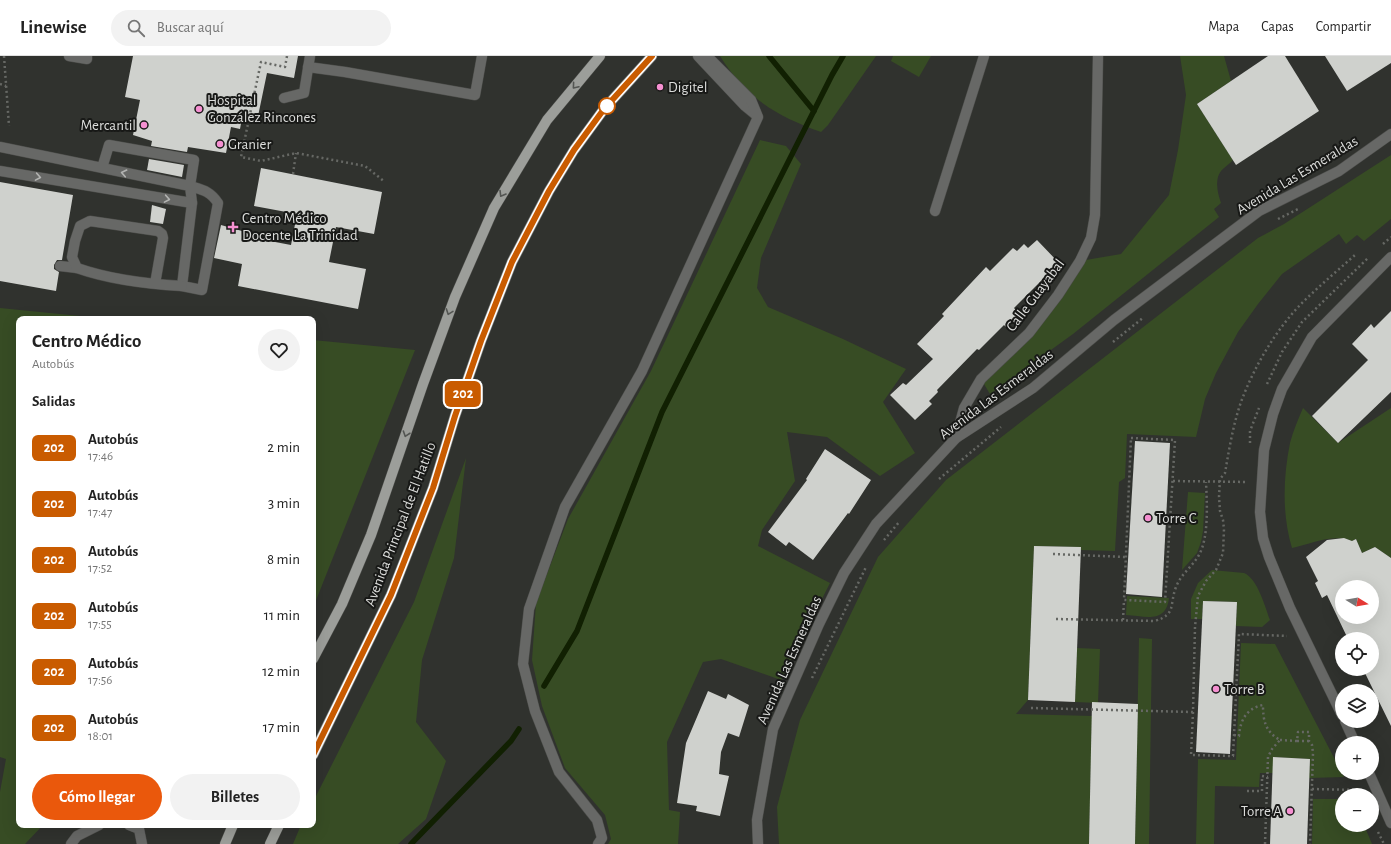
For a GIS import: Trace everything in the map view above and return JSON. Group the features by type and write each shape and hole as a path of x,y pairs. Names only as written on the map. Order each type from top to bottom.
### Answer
{"main road":[{"name":"Avenida Principal de El Hatillo","path":"316,653 342,604 371,535 454,297 494,208 547,120 600,56"},
{"name":"Avenida Principal de El Hatillo","path":"316,749 391,595 433,488 455,416 481,341 512,262 549,191 574,150 604,109 652,56"},
{"path":"225,844 232,828"},
{"path":"270,844 278,828"}],"street":[{"path":"69,56 87,59 87,56"},
{"path":"284,98 304,93 310,56"},
{"path":"308,66 475,95 482,56"},
{"path":"698,56 745,106 758,117"},
{"path":"598,844 602,838 597,820 558,772 535,710 523,664 529,609 565,507 642,371 758,117 751,100 707,56"},
{"path":"935,211 984,56"},
{"name":"Calle Guayabal","path":"956,438 964,408 981,379 1029,333 1058,295 1080,261 1091,238 1095,215 1098,56"},
{"name":"Avenida Las Esmeraldas","path":"758,844 757,820 773,729 819,624 844,573 876,524 956,438 1033,388 1114,320 1260,211 1339,170 1391,134"},
{"path":"102,168 109,145 194,160 190,186 192,203 182,286"},
{"path":"0,147 190,186 204,190 212,195 218,203 202,290 96,275 77,268 60,266"},
{"path":"0,170 192,203"},
{"path":"77,268 72,257 75,241 80,226 90,221 158,231 162,234 163,238 155,284"},
{"path":"1335,701 1290,608 1263,538 1260,512 1264,450 1273,414 1282,389 1312,337 1391,257"},
{"path":"1372,780 1391,823"},
{"path":"71,844 77,836 93,828"},
{"path":"139,828 142,844"}],"path":[{"path":"4,56 9,126"},
{"path":"287,56 285,67 261,62 241,157 261,161 296,153 365,166 385,182"},
{"path":"0,84 6,86"},
{"path":"293,174 296,153"},
{"path":"1274,221 1301,208"},
{"path":"1379,248 1391,237"},
{"path":"1265,390 1282,352 1302,322 1374,253"},
{"path":"1287,636 1239,634 1233,756 1191,755 1195,627 1198,596 1206,581 1216,570 1223,553 1224,537 1223,520 1220,511 1220,479 1225,473 1241,402 1266,352 1285,324 1300,305 1355,255"},
{"path":"1112,342 1149,313"},
{"path":"1250,445 1250,431 1260,403"},
{"path":"934,483 1007,423"},
{"path":"1123,620 1131,438 1175,440 1165,602 1124,600"},
{"path":"1248,475 1248,488"},
{"path":"1173,482 1248,482"},
{"path":"1056,619 1155,621 1165,618 1171,610 1180,578 1199,554 1203,542 1205,530 1206,482"},
{"path":"883,541 903,518"},
{"path":"1054,554 1126,557"},
{"path":"810,684 867,566"},
{"path":"1284,630 1291,643"},
{"path":"1234,735 1239,736 1241,722 1244,716 1256,706 1263,705 1263,713 1268,730 1280,740 1309,741"},
{"path":"1031,708 1193,712"},
{"path":"1297,741 1298,732 1309,732 1309,741 1312,745 1313,753 1310,844"},
{"path":"1265,844 1268,757 1272,749 1280,740"},
{"path":"1247,791 1262,791 1262,776 1268,776"},
{"path":"1312,789 1335,789"}],"green space":[{"path":"720,56 876,56 828,125 821,132 790,119 763,104 740,83"},
{"path":"893,56 931,56 919,77 891,61"},
{"path":"1180,56 1224,56 1231,81 1197,104 1233,160 1221,171 1217,183 1221,203 1214,209 1219,217 1073,334 990,394 981,379 1029,333 1080,261 1121,254 1169,195 1178,150 1186,95"},
{"path":"760,140 786,146 801,164 761,258 757,288 768,307 843,339 906,369 883,402 915,453 880,476 827,437 787,432 795,481 762,530 758,546 830,583 781,680 721,659 703,662 667,742 669,810 680,812 678,844 608,844 611,839 605,815 565,768 542,706 532,660 536,603 568,519 651,371"},
{"path":"1391,155 1391,219 1364,241 1357,235 1346,244 1339,234 1282,274 1238,332 1216,373 1205,399 1196,437 1127,434 1125,478 1119,482 1115,551 1081,550 1081,547 1034,546 1028,700 1016,714 1092,716 1089,844 779,844 777,807 800,720 878,557 946,480 1258,238 1284,224"},
{"path":"0,308 80,316 16,316 16,828 40,828 25,844 0,844 0,792 6,759 0,757"},
{"path":"316,340 415,350 316,600"},
{"path":"1303,408 1338,443 1391,408 1391,558 1375,547 1362,553 1356,539 1352,541 1338,538 1330,539 1292,548 1286,523 1285,510 1286,470 1291,439"},
{"path":"466,458 454,558 422,660 416,722 446,761 426,819 398,844 293,844 300,828 316,828 316,796 414,602"},
{"path":"1188,492 1205,493 1203,531 1197,553 1182,570"},
{"path":"1212,570 1244,573 1249,576 1257,587 1270,620 1262,627 1236,626 1237,602 1203,601 1202,619 1191,619 1191,599 1198,583"},
{"path":"1127,596 1169,598 1164,612 1154,617 1147,617 1126,615"},
{"path":"1139,638 1152,639 1149,844 1135,844"},
{"path":"1241,643 1275,644 1335,760 1335,777 1309,778 1310,759 1273,757 1273,773 1260,773 1259,787 1215,786 1214,844 1196,844 1198,759 1236,760"},
{"path":"1077,648 1100,649 1098,703 1075,702"},
{"path":"1313,799 1335,799 1335,832 1367,832 1372,844 1312,844"}],"building":[{"name":"Hospital González Rincones","path":"133,56 298,56 294,78 267,73 257,121 242,118 240,129 231,127 226,153 188,147 187,152 151,146 152,141 133,135 140,100 125,97"},
{"path":"1268,56 1285,56 1319,111 1236,165 1197,104"},
{"path":"1325,56 1391,56 1391,63 1347,91"},
{"path":"149,159 184,165 182,177 147,170"},
{"path":"261,168 382,192 374,234 336,227 329,262 366,269 358,309 238,286 242,264 214,258 221,225 249,233 248,237 291,245 297,214 254,206"},
{"path":"0,182 73,195 62,260 57,260 54,265 54,269 59,272 56,291 0,281"},
{"path":"152,205 166,209 163,224 150,222"},
{"path":"1037,240 1059,263 1014,308 1019,314 1006,327 1004,325 979,350 977,349 937,390 938,392 929,401 932,404 915,420 890,395 903,383 906,385 933,359 917,344 944,316 942,314 986,267 990,271 1013,248 1017,251 1024,244 1028,248"},
{"path":"1391,311 1391,392 1338,443 1312,416 1368,360 1352,344 1371,324 1374,328"},
{"name":"Torre C","path":"1135,441 1170,443 1162,597 1126,594"},
{"path":"825,449 871,480 849,514 848,513 813,560 789,542 786,546 768,532 807,480 806,479"},
{"path":"1344,538 1352,541 1356,539 1362,553 1375,547 1391,558 1391,726 1379,702 1379,684 1370,684 1366,676 1379,676 1379,632 1345,632 1341,624 1379,624 1379,580 1335,580 1335,612 1327,595 1322,598 1315,583 1318,581 1306,557 1327,540"},
{"path":"1034,546 1081,547 1075,702 1028,700"},
{"name":"Torre B","path":"1203,601 1237,602 1230,754 1196,752"},
{"path":"708,691 726,699 728,694 749,705 739,737 728,733 721,752 719,774 729,776 720,816 696,811 697,806 677,803 686,743"},
{"path":"1092,702 1138,704 1135,844 1089,844"},
{"name":"Torre A","path":"1273,757 1310,759 1307,844 1270,844"}],"waterway":[{"path":"769,56 814,111"},
{"path":"544,686 577,631 662,412 843,56"},
{"path":"411,844 511,741 519,729"}],"bus line":[{"name":"202","path":"316,749 391,595 433,488 455,416 481,341 512,262 549,191 574,150 604,109 652,56"}],"place":[{"name":"Digitel","path":"660,87"},
{"name":"Hospital González Rincones","path":"199,109"},
{"name":"Mercantil","path":"144,125"},
{"name":"Granier","path":"220,144"},
{"name":"Centro Médico Docente La Trinidad","path":"233,227"},
{"name":"Torre C","path":"1148,518"},
{"name":"Torre B","path":"1216,689"},
{"name":"Torre A","path":"1290,811"}]}
